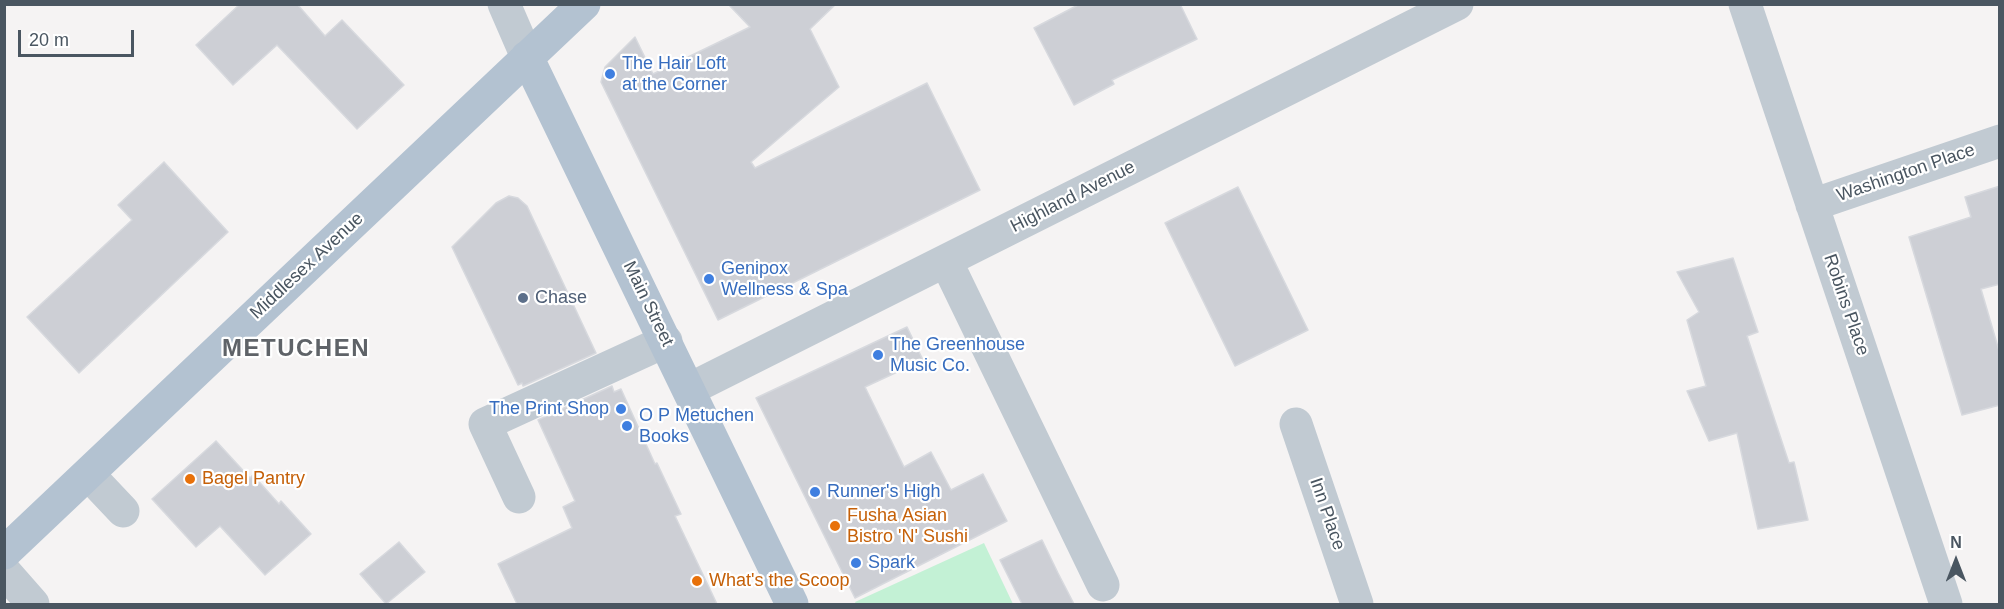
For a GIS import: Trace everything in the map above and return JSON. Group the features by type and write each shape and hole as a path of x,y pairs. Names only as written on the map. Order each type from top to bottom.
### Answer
{"main road":[{"name":"Middlesex Avenue","path":"4,553 584,4"},
{"name":"Main Street","path":"527,57 690,389 792,604"}],"street":[{"name":"Main Street","path":"504,4 527,57"},
{"name":"Highland Avenue","path":"690,389 1457,4"},
{"name":"Robins Place","path":"1745,4 1947,604"},
{"name":"Washington Place","path":"1812,205 2000,141"},
{"path":"946,261 1103,585"},
{"path":"519,497 485,424 666,341"},
{"name":"Inn Place","path":"1296,424 1357,604"},
{"path":"88,474 123,511"},
{"path":"4,571 33,604"}],"green space":[{"path":"984,543 1013,604 856,604 855,602"}],"building":[{"path":"240,4 297,4 325,36 342,20 404,85 357,129 277,45 233,85 196,45"},
{"path":"728,4 836,4 810,29 839,87 751,162 755,168 927,83 980,190 718,320 601,82 605,67 635,37 653,74 750,27"},
{"path":"1080,4 1180,4 1197,39 1112,80 1114,84 1074,105 1034,28"},
{"path":"164,162 228,232 79,373 27,317 132,220 118,205"},
{"path":"2000,186 2000,284 1981,289 2000,354 2000,405 1962,415 1909,237 1971,217 1965,197"},
{"path":"1238,187 1308,330 1235,366 1165,223"},
{"name":"Chase","path":"509,196 518,198 527,206 596,353 523,386 522,383 518,385 452,247 496,203"},
{"path":"1733,258 1758,332 1747,336 1789,463 1794,462 1808,520 1758,529 1737,433 1709,441 1687,391 1706,386 1687,320 1699,312 1677,272"},
{"path":"907,327 923,360 865,387 904,467 931,452 951,490 983,474 1007,521 855,598 756,398"},
{"path":"612,386 614,392 621,389 655,464 657,463 681,514 675,516 717,604 517,604 498,564 572,528 563,507 575,501 538,420"},
{"path":"216,441 250,478 253,475 311,534 265,575 220,526 196,547 152,499"},
{"path":"1042,540 1074,604 1022,604 1000,560"},
{"path":"399,542 425,572 386,604 360,574"}],"place":[{"name":"The Hair Loft at the Corner","path":"610,74"},
{"name":"Genipox Wellness & Spa","path":"709,279"},
{"name":"Chase","path":"523,298"},
{"name":"The Greenhouse Music Co.","path":"878,355"},
{"name":"The Print Shop","path":"621,409"},
{"name":"O P Metuchen Books","path":"627,426"},
{"name":"Bagel Pantry","path":"190,479"},
{"name":"Runner's High","path":"815,492"},
{"name":"Fusha Asian Bistro 'N' Sushi","path":"835,526"},
{"name":"Spark","path":"856,563"},
{"name":"What's the Scoop","path":"697,581"}],"district":[{"name":"METUCHEN","path":"296,349"}]}
